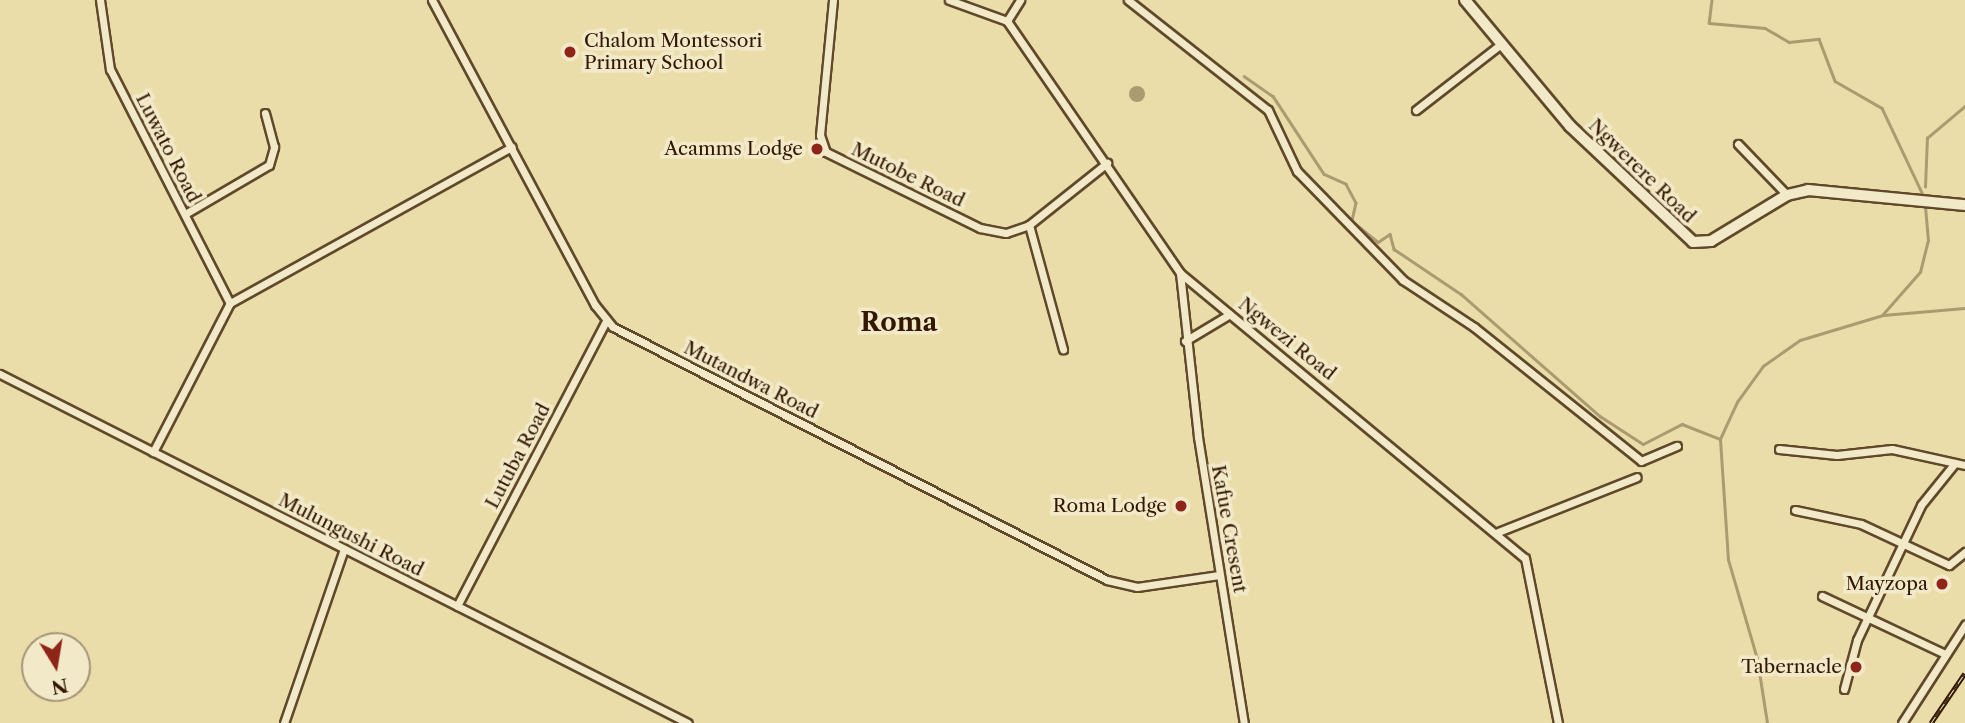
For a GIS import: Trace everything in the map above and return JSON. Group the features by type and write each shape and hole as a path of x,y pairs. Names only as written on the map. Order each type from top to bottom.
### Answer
{"street":[{"name":"Luwato Road","path":"100,0 110,69 230,303"},
{"path":"432,0 606,321"},
{"name":"Mutobe Road","path":"833,0 820,135 826,152 991,232 1029,225 1107,163"},
{"path":"949,0 1007,21 1020,0"},
{"path":"1128,0 1268,110 1297,171 1403,280 1474,327 1641,461 1677,446"},
{"name":"Ngwerere Road","path":"1465,0 1570,126 1692,242 1719,237 1787,195 1824,190 1965,205"},
{"name":"Ngwezi Road","path":"1007,21 1180,273 1497,532 1528,565 1558,723"},
{"path":"1416,110 1501,44"},
{"path":"185,214 268,165 274,148 265,113"},
{"path":"1738,144 1787,195"},
{"path":"153,452 230,303 512,147"},
{"path":"1029,225 1063,349"},
{"name":"Kafue Cresent","path":"1180,273 1185,341 1219,575 1244,723"},
{"path":"1185,341 1230,314"},
{"name":"Mutandwa Road","path":"606,321 1107,580 1137,587 1219,575"},
{"name":"Lutuba Road","path":"457,606 606,321"},
{"name":"Mulungushi Road","path":"0,374 688,723"},
{"path":"1779,449 1837,455 1892,449 1965,465"},
{"path":"1844,690 1857,640 1873,617 1921,505 1955,463"},
{"path":"1497,532 1637,477"},
{"path":"1796,510 1844,518 1906,542 1949,565 1965,552"},
{"path":"284,723 344,549"},
{"path":"1822,596 1873,617 1943,653"},
{"path":"1902,723 1943,653 1965,625"}],"shaded area":[{"path":"1137,86 1145,94 1137,102 1129,94"}],"waterway":[{"path":"1712,0 1709,23 1765,28 1789,42 1819,39 1835,81 1882,108 1925,199"},
{"path":"1244,76 1273,96 1324,174 1346,184 1356,203 1352,221 1378,242 1390,234 1394,249 1461,294 1600,416 1643,444 1682,424 1720,439"},
{"path":"1925,187 1927,138 1965,106"},
{"path":"1883,314 1920,272 1928,241 1925,206"},
{"path":"1767,723 1757,659 1728,560 1720,439 1737,402 1763,366 1800,340 1883,315 1965,308"}],"railway":[{"path":"1931,723 1965,673"}],"place":[{"name":"Chalom Montessori Primary School","path":"570,52"},
{"name":"Acamms Lodge","path":"817,149"},
{"name":"Roma Lodge","path":"1181,506"},
{"name":"Mayzopa","path":"1942,584"},
{"name":"Tabernacle","path":"1856,667"}],"district":[{"name":"Roma","path":"899,323"}]}
